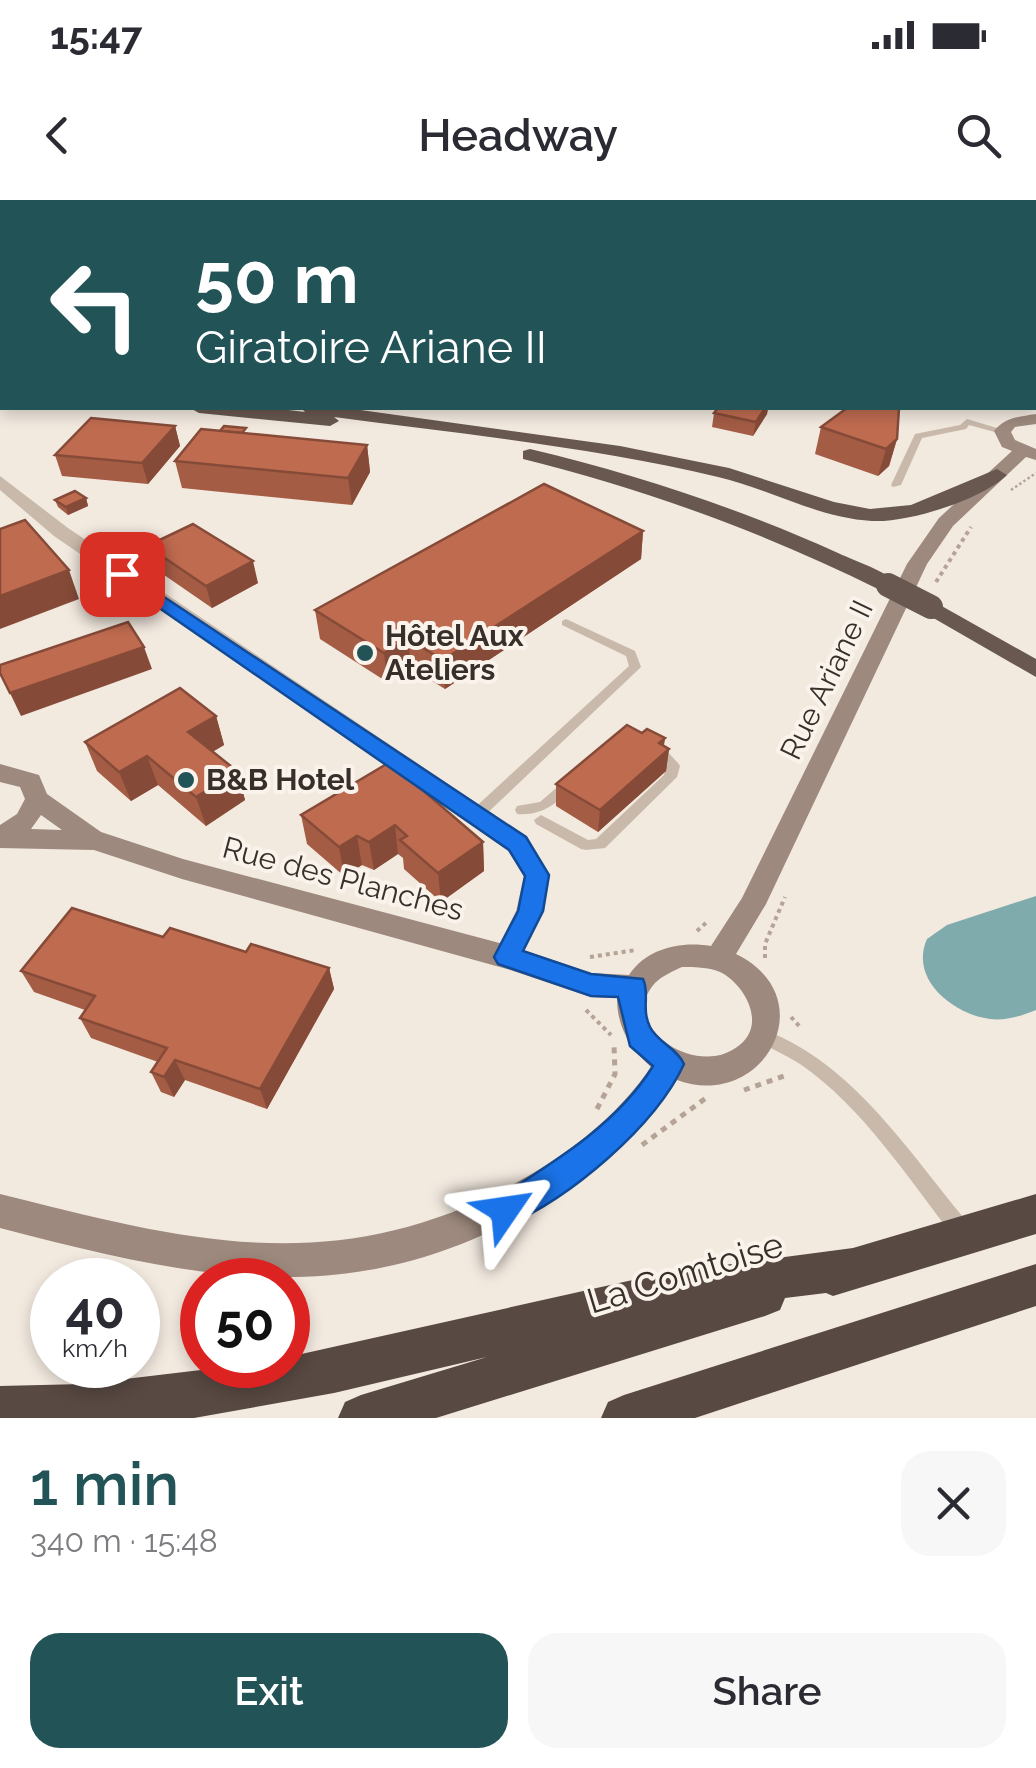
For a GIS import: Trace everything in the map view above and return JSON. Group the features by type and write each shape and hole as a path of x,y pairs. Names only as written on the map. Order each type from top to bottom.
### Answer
{"highway":[{"path":"217,410 365,426"},
{"path":"252,410 493,447 647,486 891,578"},
{"path":"324,410 544,440 722,472 867,514 924,508 1001,485"},
{"path":"436,426 545,447 652,475 766,514 1036,648"},
{"path":"932,598 1036,669"},
{"name":"La Comtoise","path":"361,1418 1036,1214"},
{"path":"0,1409 83,1406 221,1390 670,1293 852,1269"},
{"path":"624,1418 1036,1285"}],"main road":[{"path":"1029,453 1008,443 1002,430 1010,422 1036,418"},
{"name":"Rue Ariane II","path":"718,959 752,904 917,564 946,522 1001,485 1029,453"},
{"path":"0,772 30,781 37,799 95,840"},
{"path":"0,838 26,820 37,799"},
{"path":"0,838 95,840"},
{"name":"Rue des Planches","path":"95,840 182,869 507,957 591,985 634,987"},
{"path":"678,955 718,959 753,983 764,1000 768,1018 765,1037 754,1054 738,1066 716,1072 670,1064 639,1037 630,1003 634,987 659,961 678,955"},
{"path":"0,1211 194,1257 290,1264 390,1252 449,1235 505,1210 571,1169 649,1099 670,1064"}],"street":[{"path":"0,481 61,532 474,816 503,827 537,875 530,911 507,957"}],"lane":[{"path":"896,486 918,436 963,427 967,422 1002,430"},
{"path":"474,816 635,667 631,654 566,623"},
{"path":"541,820 586,845 600,844 674,770 667,756 643,742"},
{"path":"522,810 544,806 576,778"},
{"path":"765,1037 808,1060 839,1088 966,1236"}],"path":[{"path":"1001,485 1036,473"},
{"path":"932,598 974,524"},
{"path":"767,971 765,944 786,892"},
{"path":"573,1004 597,1017 613,1038 616,1051 615,1074 592,1115"},
{"path":"788,1014 800,1027"},
{"path":"736,1092 787,1075"},
{"path":"631,1154 703,1098 719,1098"}],"water":[{"path":"1036,896 1036,1010 990,1019 962,1010 938,992 924,968 927,939 947,925"}],"building":[{"path":"716,410 764,410 756,422 714,413"},
{"path":"844,410 899,410 897,439 886,449 821,427"},
{"path":"91,418 175,426 142,463 55,455"},
{"path":"224,426 246,428 242,433 220,431"},
{"path":"201,429 367,445 348,478 175,461"},
{"path":"544,484 643,531 443,660 408,639 384,653 315,610"},
{"path":"75,491 86,498 66,507 55,500"},
{"path":"25,520 69,570 0,596 0,529"},
{"path":"193,524 253,561 206,586 147,546"},
{"path":"128,622 144,647 10,693 0,673 0,665"},
{"path":"180,688 216,716 188,732 237,771 196,797 147,756 119,772 85,742"},
{"path":"627,725 665,738 659,743 669,749 600,810 556,784"},
{"path":"390,762 483,842 438,873 400,840 407,836 395,825 369,842 357,836 339,847 301,815"},
{"path":"72,908 163,937 170,928 246,952 251,944 329,968 260,1089 175,1060 164,1077 151,1072 167,1048 80,1018 95,996 21,971"}],"place":[{"name":"Hôtel Aux Ateliers","path":"365,653"},
{"name":"B&B Hotel","path":"186,780"}],"route":[{"path":"122,574 518,844 537,875 530,911 507,957 591,985 634,987 630,1003 639,1037 670,1064 649,1099 571,1169 505,1210"}]}
